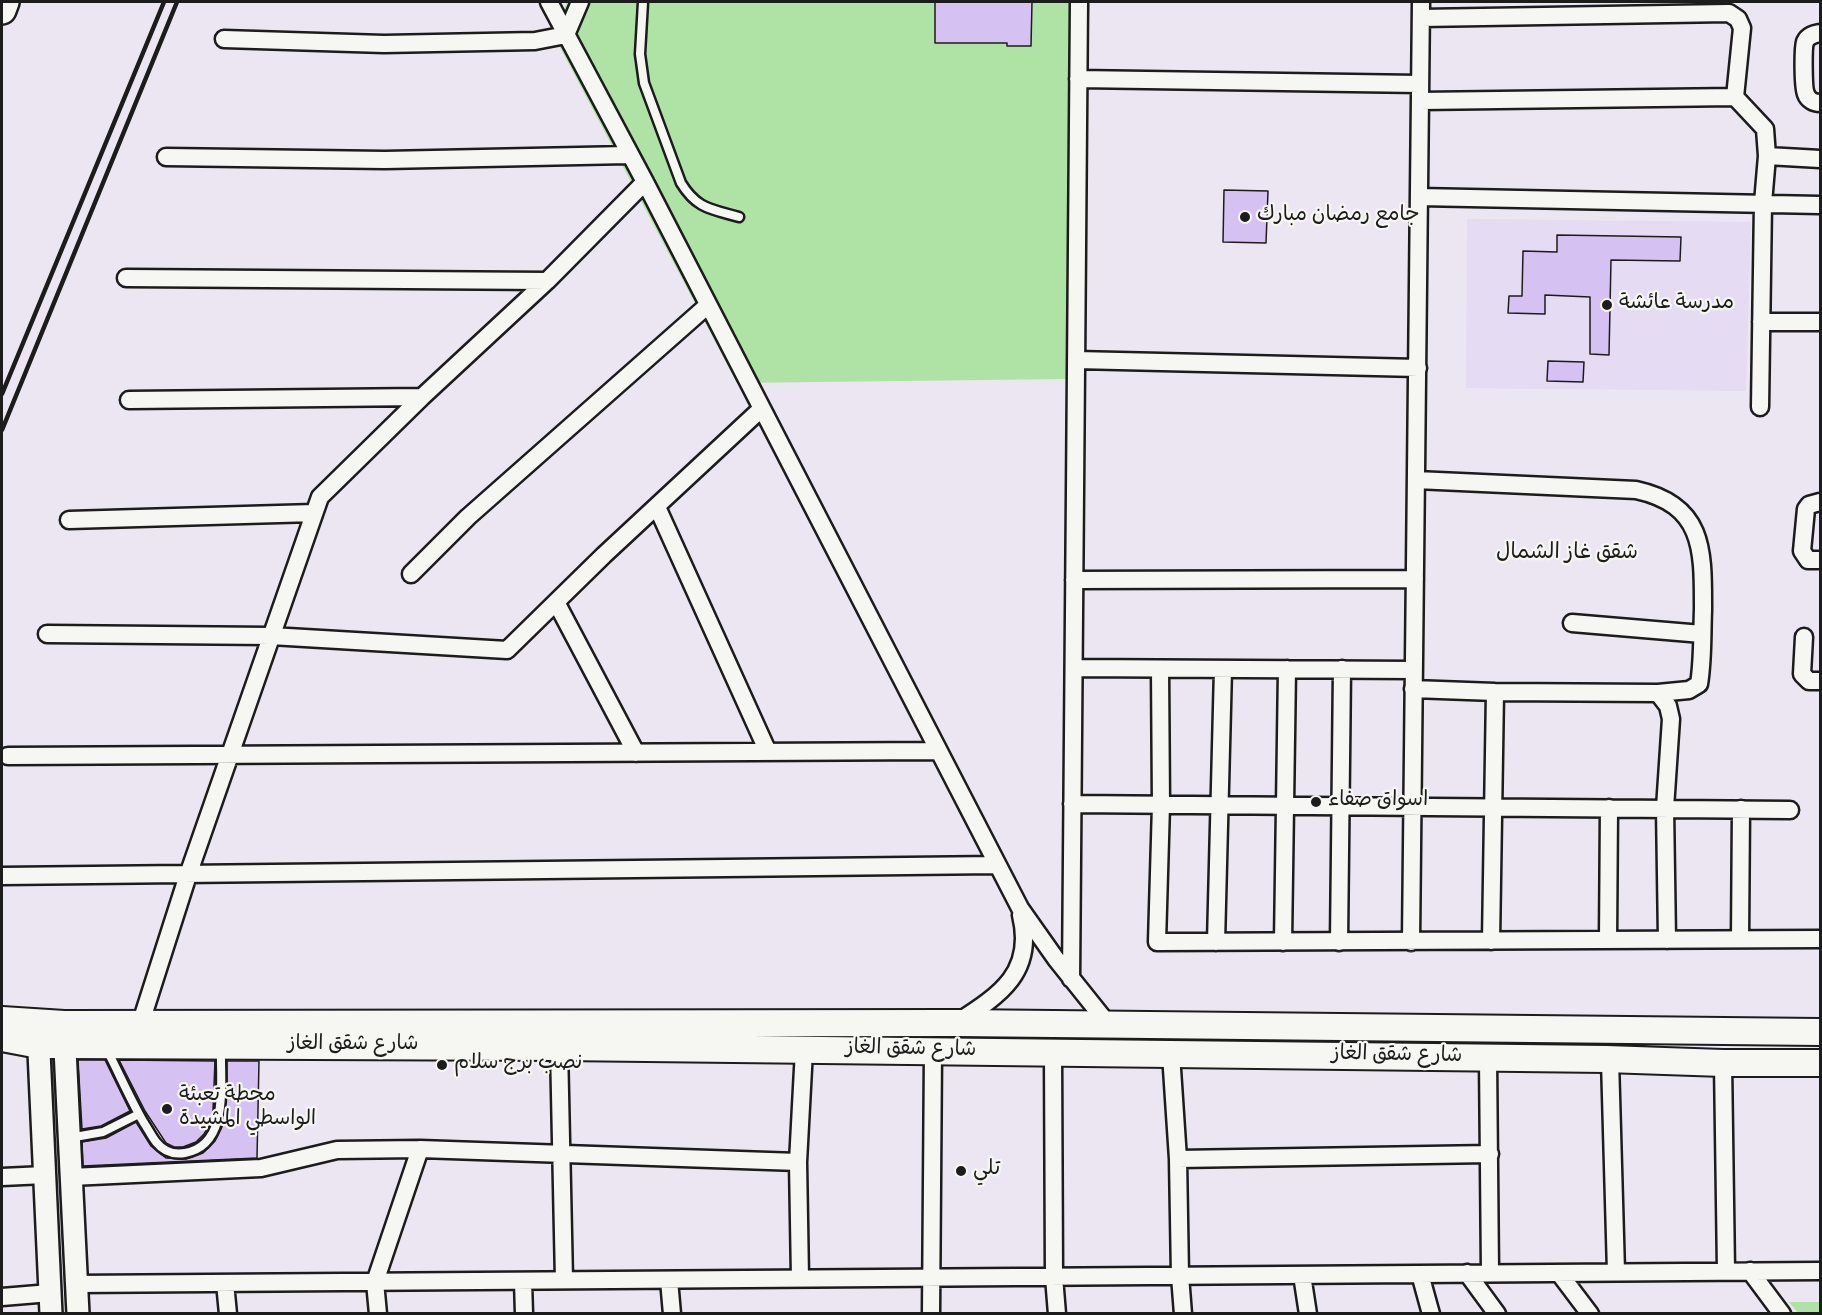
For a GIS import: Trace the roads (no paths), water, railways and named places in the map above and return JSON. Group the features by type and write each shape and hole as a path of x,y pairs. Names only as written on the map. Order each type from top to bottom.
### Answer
{"highway":[{"path":"2,10 5,2"}],"main road":[{"name":"شارع شقق الغاز","path":"2,1020 38,1034"},
{"name":"شارع شقق الغاز","path":"2,1038 38,1034 64,1035 141,1022 958,1023 1821,1032"},
{"path":"716,1049 717,1022"},
{"path":"1776,1032 1777,1064"},
{"name":"شارع شقق الغاز","path":"64,1035 105,1046 559,1047 1821,1063"}],"street":[{"path":"549,2 628,155 645,182 760,410 1020,909 1071,979 1108,1024"},
{"path":"566,35 580,2"},
{"path":"1071,979 1078,2"},
{"path":"1412,942 1421,10 1729,13 1738,19 1743,28 1735,97"},
{"path":"1821,33 1810,36 1804,42 1805,92 1809,99 1821,103"},
{"path":"224,39 384,44 535,40 566,35"},
{"path":"1078,79 1420,84"},
{"path":"1420,101 1735,97 1765,129 1767,156 1763,203 1760,407"},
{"path":"166,157 385,160 628,155"},
{"path":"1767,156 1821,159"},
{"path":"141,1022 188,875 320,497 422,397 547,281 645,182"},
{"path":"1419,197 1821,205"},
{"path":"126,278 547,281"},
{"path":"411,574 468,517 708,305"},
{"path":"1761,322 1821,322"},
{"path":"1076,360 1418,368"},
{"path":"129,400 422,397"},
{"path":"47,634 271,636 507,651 613,546 760,410"},
{"path":"1413,689 1658,693 1689,690 1699,684 1702,668 1703,568 1701,550 1695,532 1685,516 1671,503 1655,494 1636,490 1416,480"},
{"path":"1821,502 1809,505 1806,509 1802,551 1808,560 1821,561"},
{"path":"657,507 768,752"},
{"path":"69,520 314,513"},
{"path":"1074,580 1415,579"},
{"path":"556,602 636,753"},
{"path":"1572,623 1702,634"},
{"path":"1804,637 1802,674 1809,681 1821,681"},
{"path":"1074,668 1414,670"},
{"path":"1160,669 1161,805 1157,942 1821,939"},
{"path":"1216,942 1223,669"},
{"path":"1283,942 1287,669"},
{"path":"1339,942 1342,669"},
{"path":"1491,941 1495,807 1495,692"},
{"path":"1658,693 1668,706 1671,719 1665,808 1667,940"},
{"path":"8,756 938,751"},
{"path":"1072,804 1790,810"},
{"path":"1608,940 1609,808"},
{"path":"1740,939 1741,809"},
{"path":"2,876 997,865"},
{"path":"958,1023 996,998 1017,970 1025,946 1020,909"},
{"path":"2,1297 50,1303 38,1034"},
{"path":"64,1035 78,1314"},
{"path":"559,1047 564,1280"},
{"path":"800,1278 798,1162 804,1050"},
{"path":"931,1314 933,1052"},
{"path":"1053,1053 1054,1277 1057,1314"},
{"path":"1171,1054 1178,1159 1183,1314"},
{"path":"1488,1058 1491,1273"},
{"path":"1610,1060 1616,1272"},
{"path":"1723,1063 1726,1272"},
{"path":"71,1177 261,1168 337,1150 420,1149 798,1162"},
{"path":"378,1314 375,1282 420,1149"},
{"path":"1178,1159 1490,1154"},
{"path":"2,1177 45,1175"},
{"path":"1750,1271 1782,1314"},
{"path":"75,1284 1821,1271"},
{"path":"1559,1273 1590,1314"},
{"path":"1420,1274 1431,1314"},
{"path":"1467,1274 1497,1314"},
{"path":"1302,1275 1308,1314"},
{"path":"669,1280 672,1314"},
{"path":"523,1281 524,1314"},
{"path":"225,1283 228,1314"}],"lane":[{"path":"643,2 640,54 644,83 672,163 685,189 696,202 739,217"},
{"path":"105,1046 139,1114 156,1142 170,1153 182,1154 203,1146 213,1133 219,1115 221,1046"},
{"path":"69,1138 103,1132 139,1114"}],"railway":[{"path":"2,394 164,2"},
{"path":"2,430 177,2"}],"place":[{"name":"جامع رمضان مبارك","path":"1245,217"},
{"name":"مدرسة عائشة","path":"1607,305"},
{"name":"اسواق صفاء","path":"1316,802"},
{"name":"نصب برج سلام","path":"442,1065"},
{"name":"محطة تعبئة الواسطي المشيدة","path":"167,1109"},
{"name":"تلي","path":"961,1171"}],"district":[{"name":"شقق غاز الشمال","path":"1567,555"}]}
